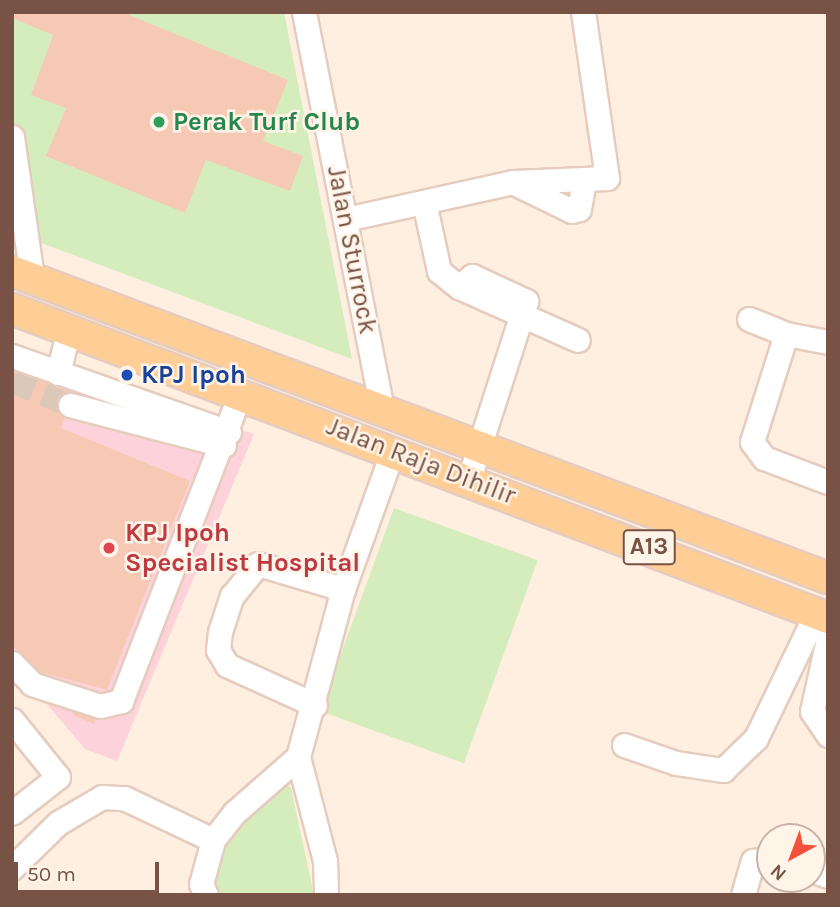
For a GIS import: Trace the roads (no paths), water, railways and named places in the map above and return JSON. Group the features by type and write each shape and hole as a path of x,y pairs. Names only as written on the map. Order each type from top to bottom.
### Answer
{"main road":[{"name":"Jalan Raja Dihilir","path":"22,274 381,406 828,578"},
{"path":"99,303 220,367 240,394"},
{"name":"Jalan Raja Dihilir","path":"12,309 469,479 824,623"}],"street":[{"name":"Jalan Sturrock","path":"304,12 381,406"},
{"path":"346,219 513,182 572,211 579,209 584,181 610,174 583,12"},
{"path":"12,136 22,274"},
{"path":"424,202 436,268 459,287 578,340"},
{"path":"469,479 524,316"},
{"path":"748,319 786,334 828,342"},
{"path":"58,373 69,329"},
{"path":"786,334 752,442 764,458 828,482"},
{"path":"12,356 226,438"},
{"path":"12,663 32,684 100,706 121,701 226,438 240,394"},
{"path":"70,405 226,438"},
{"path":"206,895 201,884 214,840 233,813 298,757 315,705 343,589 393,450"},
{"path":"315,705 227,665 218,650 220,632 232,596 258,564 343,589"},
{"path":"824,623 812,711 828,735"},
{"path":"624,745 676,763 723,770 756,738 824,623"},
{"path":"12,720 58,777 12,813"},
{"path":"298,757 325,861 326,895"},
{"path":"12,868 58,823 102,797 124,797 214,840"},
{"path":"743,895 756,861"}],"tunnel":[{"path":"12,381 70,405"}],"place":[{"name":"Perak Turf Club","path":"159,122"},
{"name":"KPJ Ipoh","path":"127,375"},
{"name":"KPJ Ipoh Specialist Hospital","path":"109,548"}]}
